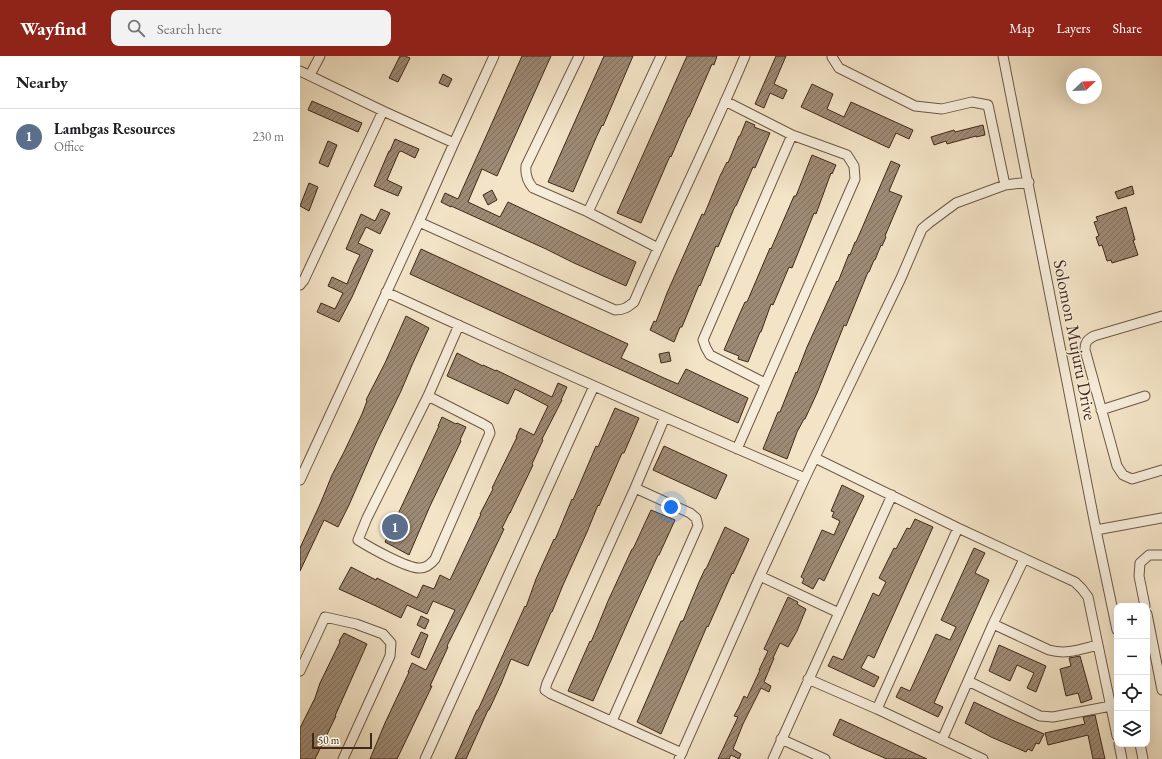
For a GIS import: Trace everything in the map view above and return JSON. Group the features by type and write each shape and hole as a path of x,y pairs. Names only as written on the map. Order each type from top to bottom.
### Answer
{"street":[{"path":"310,75 320,56"},
{"path":"300,480 494,56"},
{"path":"579,56 526,166 525,174 528,182 533,188 588,212 658,248"},
{"path":"588,212 661,56"},
{"path":"419,222 615,310 622,310 629,307 634,302 744,56"},
{"path":"832,56 839,68 915,106 942,109 972,102 988,105 1005,185"},
{"name":"Solomon Mujuru Drive","path":"1003,56 1114,616"},
{"path":"300,70 383,111 454,143"},
{"path":"725,101 792,135 847,155 854,166 855,179 737,449"},
{"path":"300,285 304,280 383,111"},
{"path":"765,383 710,355 703,340 792,135"},
{"path":"665,417 545,690 612,721 681,756 760,576 805,478 901,278 922,230 956,203 1005,185 1029,182"},
{"path":"386,292 594,386 805,478"},
{"path":"1162,316 1094,336 1088,339 1085,343 1085,350 1117,466 1123,475 1132,478 1162,470"},
{"path":"428,396 483,424 488,427 490,433 435,559 429,566 413,568 373,549 358,540 367,518 428,396 459,325"},
{"path":"425,759 594,386"},
{"path":"1101,410 1145,396"},
{"path":"815,458 958,528 1075,582 1088,597 1114,721"},
{"path":"612,721 698,526 696,518 690,513 635,488"},
{"path":"773,759 892,495"},
{"path":"1096,530 1162,518"},
{"path":"877,709 958,528"},
{"path":"1144,603 1139,576 1140,563 1149,555 1162,555"},
{"path":"942,740 1024,559"},
{"path":"760,576 839,613"},
{"path":"300,671 325,617 356,624 383,634 391,643 390,656 343,759"},
{"path":"994,624 1049,650 1058,652 1067,652 1098,645"},
{"path":"1150,629 1162,690"},
{"path":"808,679 877,709 982,759"},
{"path":"968,681 1040,716 1053,717 1111,706"},
{"path":"781,739 825,759"},
{"path":"1120,747 1122,759"},
{"path":"1141,747 1143,759"}],"building":[{"path":"400,56 410,58 398,82 389,78"},
{"path":"522,56 551,56 497,176 482,169 468,202 500,217 508,202 636,262 626,286 441,202 445,193 458,199"},
{"path":"604,56 633,56 573,192 548,182"},
{"path":"687,56 717,56 714,65 712,64 671,157 670,156 641,223 617,213"},
{"path":"776,56 786,56 774,84 787,90 783,99 770,93 764,108 755,104"},
{"path":"443,74 452,79 448,87 439,83"},
{"path":"812,84 833,94 827,109 844,117 851,102 913,130 909,139 896,133 889,148 801,107"},
{"path":"312,101 362,123 358,132 308,110"},
{"path":"746,121 755,125 754,127 770,133 755,168 753,167 735,206 718,247 716,246 700,286 699,285 682,327 680,327 674,342 650,330 654,321 656,322 667,293 702,214 704,215 720,176 727,162 728,163"},
{"path":"983,125 985,135 947,144 946,141 934,145 931,137 954,130 955,132"},
{"path":"395,139 419,149 415,158 401,151 399,152 387,180 402,187 398,196 374,186"},
{"path":"328,141 337,145 328,167 319,163"},
{"path":"812,155 836,165 832,174 831,173 816,214 814,213 792,268 789,267 773,305 771,304 748,362 738,359 739,356 724,350 794,196 796,196"},
{"path":"891,161 900,165 889,191 902,196 885,236 886,237 868,272 846,326 844,325 817,393 797,432 787,459 763,449 778,412 780,412 807,347 837,281 838,282"},
{"path":"309,183 318,187 309,211 300,206"},
{"path":"1132,186 1134,194 1118,199 1115,192"},
{"path":"492,190 497,200 488,205 483,195"},
{"path":"1126,207 1135,240 1133,240 1138,255 1112,263 1111,260 1107,261 1102,245 1099,246 1096,237 1099,236 1094,222 1098,221 1096,217"},
{"path":"381,209 390,213 380,234 366,227 358,243 373,250 339,322 317,312 321,303 335,309 343,293 328,286 332,277 347,284 360,255 346,249 361,214 375,221"},
{"path":"421,249 628,344 621,358 664,378 678,384 686,369 748,398 738,423 410,274"},
{"path":"406,316 429,328 338,527 324,520 300,571 300,548 332,475 362,414 367,401 366,400 385,363"},
{"path":"669,352 671,361 661,363 659,354"},
{"path":"457,353 552,397 558,383 567,387 542,439 543,440 532,464 533,465 502,528 504,529 447,646 448,647 430,686 432,686 397,759 370,759 412,663 426,670 455,610 433,601 427,614 407,605 401,618 339,589 351,567 417,598 423,585 434,589 440,575 450,580 520,428 534,435 548,406 515,389 508,404 447,376"},
{"path":"615,408 639,418 599,506 598,505 528,666 511,659 466,759 455,759 525,606 526,607 536,579 554,539 555,540 596,446 598,447"},
{"path":"442,417 466,427 409,555 385,542"},
{"path":"664,446 727,475 716,499 653,470"},
{"path":"842,485 864,496 824,581 819,578 813,589 802,583 804,579 801,577 822,530 834,535 840,521 832,517 834,512 831,511"},
{"path":"651,510 675,520 593,701 568,691"},
{"path":"915,519 933,527 874,658 868,655 861,668 879,677 874,687 828,666 833,656 843,660 873,593 879,596 886,582 879,578 894,548 896,549 907,528 910,529"},
{"path":"725,527 749,539 708,627 707,626 661,734 637,722 681,621 683,621 699,582"},
{"path":"974,548 985,553 975,573 989,580 934,703 943,707 938,717 896,697 901,687 910,691 936,634 950,640 956,627 941,620"},
{"path":"788,597 798,602 797,604 806,609 797,631 788,647 780,643 764,682 771,686 769,692 761,688 743,724 733,749 741,754 739,759 731,755 729,759 718,759 738,717 734,716 744,696 747,698 760,670 768,651 764,649"},
{"path":"421,616 429,620 425,629 417,625"},
{"path":"421,632 428,635 419,658 411,654"},
{"path":"344,633 367,644 336,716 315,759 300,759 300,728"},
{"path":"999,645 1046,666 1036,692 1027,688 1034,673 1017,665 1010,681 989,671"},
{"path":"1080,656 1092,699 1081,703 1078,693 1066,696 1060,669 1071,666 1069,658"},
{"path":"974,702 1044,734 1039,744 1036,743 1032,751 1028,749 1026,752 991,737 965,723"},
{"path":"1095,715 1105,759 1093,759 1088,735 1048,745 1045,733 1085,724 1083,717"},
{"path":"840,719 927,759 887,759 859,747 833,735"}],"place":[{"name":"Lambgas Resources","path":"395,527"}]}
